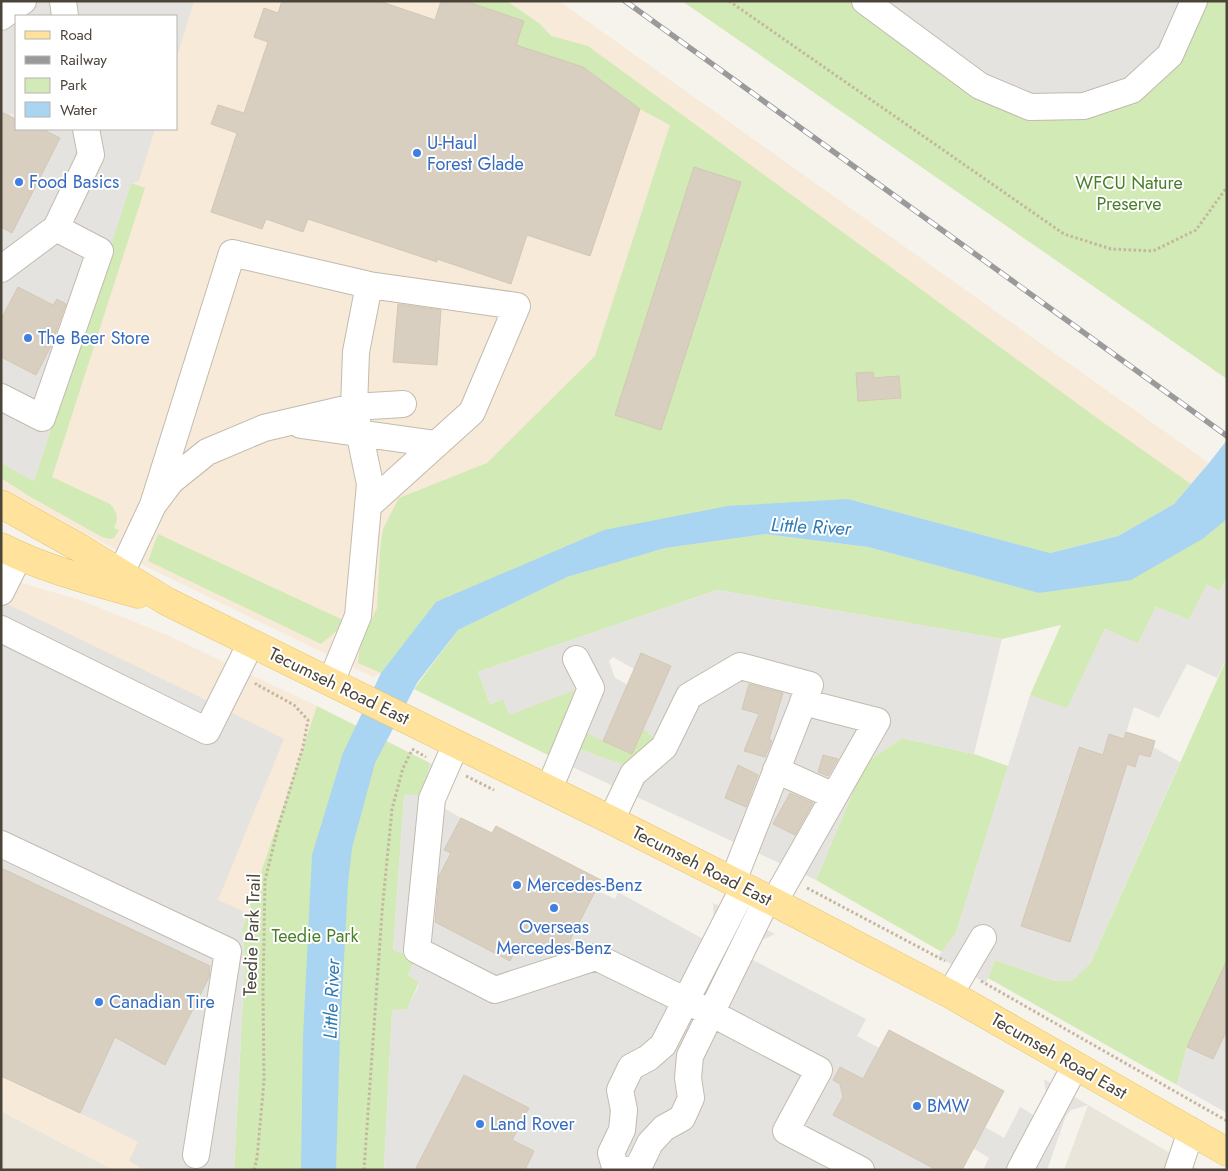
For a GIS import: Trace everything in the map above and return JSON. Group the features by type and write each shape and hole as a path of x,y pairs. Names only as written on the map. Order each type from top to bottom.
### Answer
{"main road":[{"name":"Tecumseh Road East","path":"1,504 80,548 166,601 611,820 950,994 1227,1152"},
{"name":"Tecumseh Road East","path":"10,551 99,583 166,601"}],"lane":[{"path":"1,17 23,1"},
{"path":"63,1 65,15"},
{"path":"865,1 980,86 1030,107 1084,106 1132,90 1170,55 1194,1"},
{"path":"1,269 56,228 91,155 86,130"},
{"path":"1,397 42,418 100,251 56,228"},
{"path":"121,574 153,505 232,253 369,285 517,306 472,412 368,506"},
{"path":"331,682 358,616 370,484 354,407 356,352 369,285"},
{"path":"153,505 171,482 207,452 264,428 354,407 403,404"},
{"path":"285,423 436,444"},
{"path":"1,592 10,551"},
{"path":"1,629 207,731 251,643"},
{"path":"549,789 591,688 576,659"},
{"path":"611,820 633,774 664,747 689,696 740,666 810,685 776,770 754,892 711,1013 690,1056 688,1078 691,1098 682,1118 664,1128 650,1143 638,1168 627,1170"},
{"path":"616,1170 611,1153 622,1130 624,1110 620,1090 630,1067 648,1058 663,1046 686,1001 754,892 834,796 877,721 803,702"},
{"path":"456,744 432,799 418,950 495,990 596,957 711,1013 820,1070 786,1131 861,1170"},
{"path":"776,770 834,796"},
{"path":"1,844 228,951 196,1155"},
{"path":"950,994 983,938"},
{"path":"1020,1170 1075,1066"},
{"path":"1178,1170 1191,1131"}],"path":[{"path":"729,1 1064,234 1111,249 1153,251 1196,230 1227,187"},
{"name":"Teedie Park Trail","path":"254,1170 257,1158 264,1081 265,880 278,828 303,747 308,720 294,705 256,684 258,675"},
{"path":"407,747 430,760"},
{"path":"364,1170 382,912 392,809 403,768 412,750"},
{"path":"808,888 964,971 1227,1121"}],"shaded area":[{"path":"1,1 559,1 1209,463 1174,504 437,602 381,673 373,677 151,569 1,487"},
{"path":"1,1 194,1 178,53 178,15 15,15 15,115 11,113 6,126 1,124"},
{"path":"865,1 1194,1 1132,90 1030,107"},
{"path":"44,130 155,130 139,181 131,184 34,481 1,463 1,357 36,375 71,307 57,299 53,305 18,287 1,319 1,227 60,138"},
{"path":"1,577 80,600 167,635 317,706 242,929 234,1170 114,1170 1,1111"},
{"path":"1,577 5,603 208,701 227,663 251,675 232,713 284,739 218,900 247,913 242,929 245,960 234,1170 144,1170 129,1161 138,1142 80,1113 115,1037 165,1065 213,967 1,868"},
{"path":"1227,577 1227,657 1217,678 1187,664 1159,718 1134,707 1124,739 1109,734 1103,755 1078,747 1021,926 1069,942 1127,764 1135,766 1139,754 1150,757 1153,747 1180,762 1090,964 1072,981 1055,981 995,960 986,983 938,957 956,933 1030,695 1067,708 1105,629 1138,643 1156,607 1189,620 1207,584 1220,591"},
{"path":"717,590 1002,639 974,754 902,738 865,763 816,880 570,766 578,749 627,766 660,743 643,728 634,669 613,657 609,661 615,678 628,685 603,741 564,722 575,690 509,715 503,699 490,704 478,672"},
{"path":"430,763 452,775 441,806 461,818 445,850 451,853 423,909 426,917 509,960 518,945 536,954 563,953 596,890 615,899 618,892 705,940 714,924 713,903 775,934 760,941 751,959 866,1019 857,1036 879,1048 863,1079 840,1067 833,1080 840,1084 843,1097 834,1115 937,1170 525,1170 534,1151 512,1140 529,1108 464,1075 415,1170 384,1170 392,1010 409,1009 408,1005 418,988 418,981 408,975 414,956 393,950 404,795 419,795 424,790"},
{"path":"1227,1030 1227,1113 1177,1085 1187,1047 1213,1059"},
{"path":"1044,1079 1088,1105 1071,1110 1066,1116 1047,1170 983,1170 989,1158 973,1148 985,1127 1004,1138 1020,1107 1037,1117 1047,1101"},
{"path":"1088,1105 1199,1170 1064,1170"},
{"path":"1,1111 54,1139 114,1170 1,1170"}],"green space":[{"path":"466,1 507,1 540,24 551,36 588,46 1097,418 1191,484 1174,504 1118,536 1049,553 848,499 437,602 381,673 358,663 360,644 377,608 383,529 399,498 487,463 595,356 670,125 640,109 583,67 516,45 524,21"},
{"name":"WFCU Nature Preserve","path":"682,1 1227,1 1227,379"},
{"path":"131,183 145,188 52,477 110,504 116,515 114,528 119,530 114,538 110,539 102,537 1,478 1,463 34,481"},
{"path":"1227,519 1227,577 1220,591 1207,585 1189,620 1156,607 1138,644 1105,629 1067,709 1030,695 1061,625 1002,639 717,590 478,672 490,704 503,699 575,689 550,756 414,689 458,630 567,577 665,548 765,534 868,547 1040,593 1204,538"},
{"path":"158,534 343,620 340,628 321,644 148,561"},
{"path":"1227,658 1227,962 1187,1047 1177,1085 988,978 995,960 1055,981 1090,964"},
{"name":"Teedie Park","path":"317,706 430,763 424,790 419,795 404,796 393,950 414,956 408,975 418,981 418,985 410,1002 409,1009 392,1011 384,1170 234,1170 245,960 242,929"},
{"path":"643,728 660,743 627,766 578,749 586,732 632,753"},
{"path":"902,738 974,754 1008,766 956,933 942,952 816,880 865,763"}],"water":[{"name":"Little River","path":"1227,440 1227,519 1204,538 1131,580 1039,593 868,547 765,534 665,548 567,577 458,630 417,683 375,763 352,848 348,883 340,1033 336,1170 301,1170 303,1038 312,855 343,753 381,673 436,602 604,530 728,506 848,499 1050,553 1118,536 1174,504"}],"building":[{"path":"282,1 379,1 435,20 441,1 465,1 524,21 516,45 583,67 640,109 590,256 527,235 511,284 437,259 437,262 308,219 303,232 266,219 262,229 211,212 237,133 211,124 218,105 244,113 268,42 254,37 264,8 278,13"},
{"name":"Food Basics","path":"1,112 15,119 15,130 44,130 60,138 12,233 1,227"},
{"path":"694,167 741,182 661,430 615,415"},
{"name":"The Beer Store","path":"18,287 53,305 57,299 66,304 51,346 36,375 1,357 1,319"},
{"path":"398,304 441,310 437,365 393,362"},
{"path":"873,372 874,378 899,376 901,398 858,401 856,373"},
{"path":"641,653 671,666 632,754 603,741"},
{"path":"749,684 783,693 769,739 772,741 765,757 744,751 759,714 742,709"},
{"path":"1126,732 1155,741 1150,757 1139,754 1135,767 1127,764 1070,942 1021,926 1079,747 1103,755 1109,734 1124,739"},
{"path":"823,755 838,759 828,776 818,772"},
{"path":"738,765 758,775 746,807 725,798"},
{"path":"790,793 813,803 795,835 773,824"},
{"name":"Mercedes-Benz","path":"461,818 492,833 496,826 601,880 564,952 536,954 518,945 510,961 435,922 439,876 451,853 444,850"},
{"name":"Canadian Tire","path":"1,868 210,966 209,977 165,1065 115,1037 80,1113 1,1076"},
{"path":"1227,960 1227,1030 1213,1059 1187,1047"},
{"name":"BMW","path":"889,1030 1004,1091 962,1170 937,1170 833,1115 843,1097 840,1084 833,1080 840,1067 863,1079"},
{"name":"Land Rover","path":"464,1075 529,1108 512,1140 534,1151 525,1170 415,1170"}],"railway":[{"path":"625,1 1227,436"}],"place":[{"name":"U-Haul Forest Glade","path":"417,153"},
{"name":"Food Basics","path":"19,182"},
{"name":"The Beer Store","path":"28,338"},
{"name":"Mercedes-Benz","path":"517,885"},
{"name":"Overseas Mercedes-Benz","path":"554,908"},
{"name":"Canadian Tire","path":"99,1002"},
{"name":"BMW","path":"917,1106"},
{"name":"Land Rover","path":"480,1124"}]}
